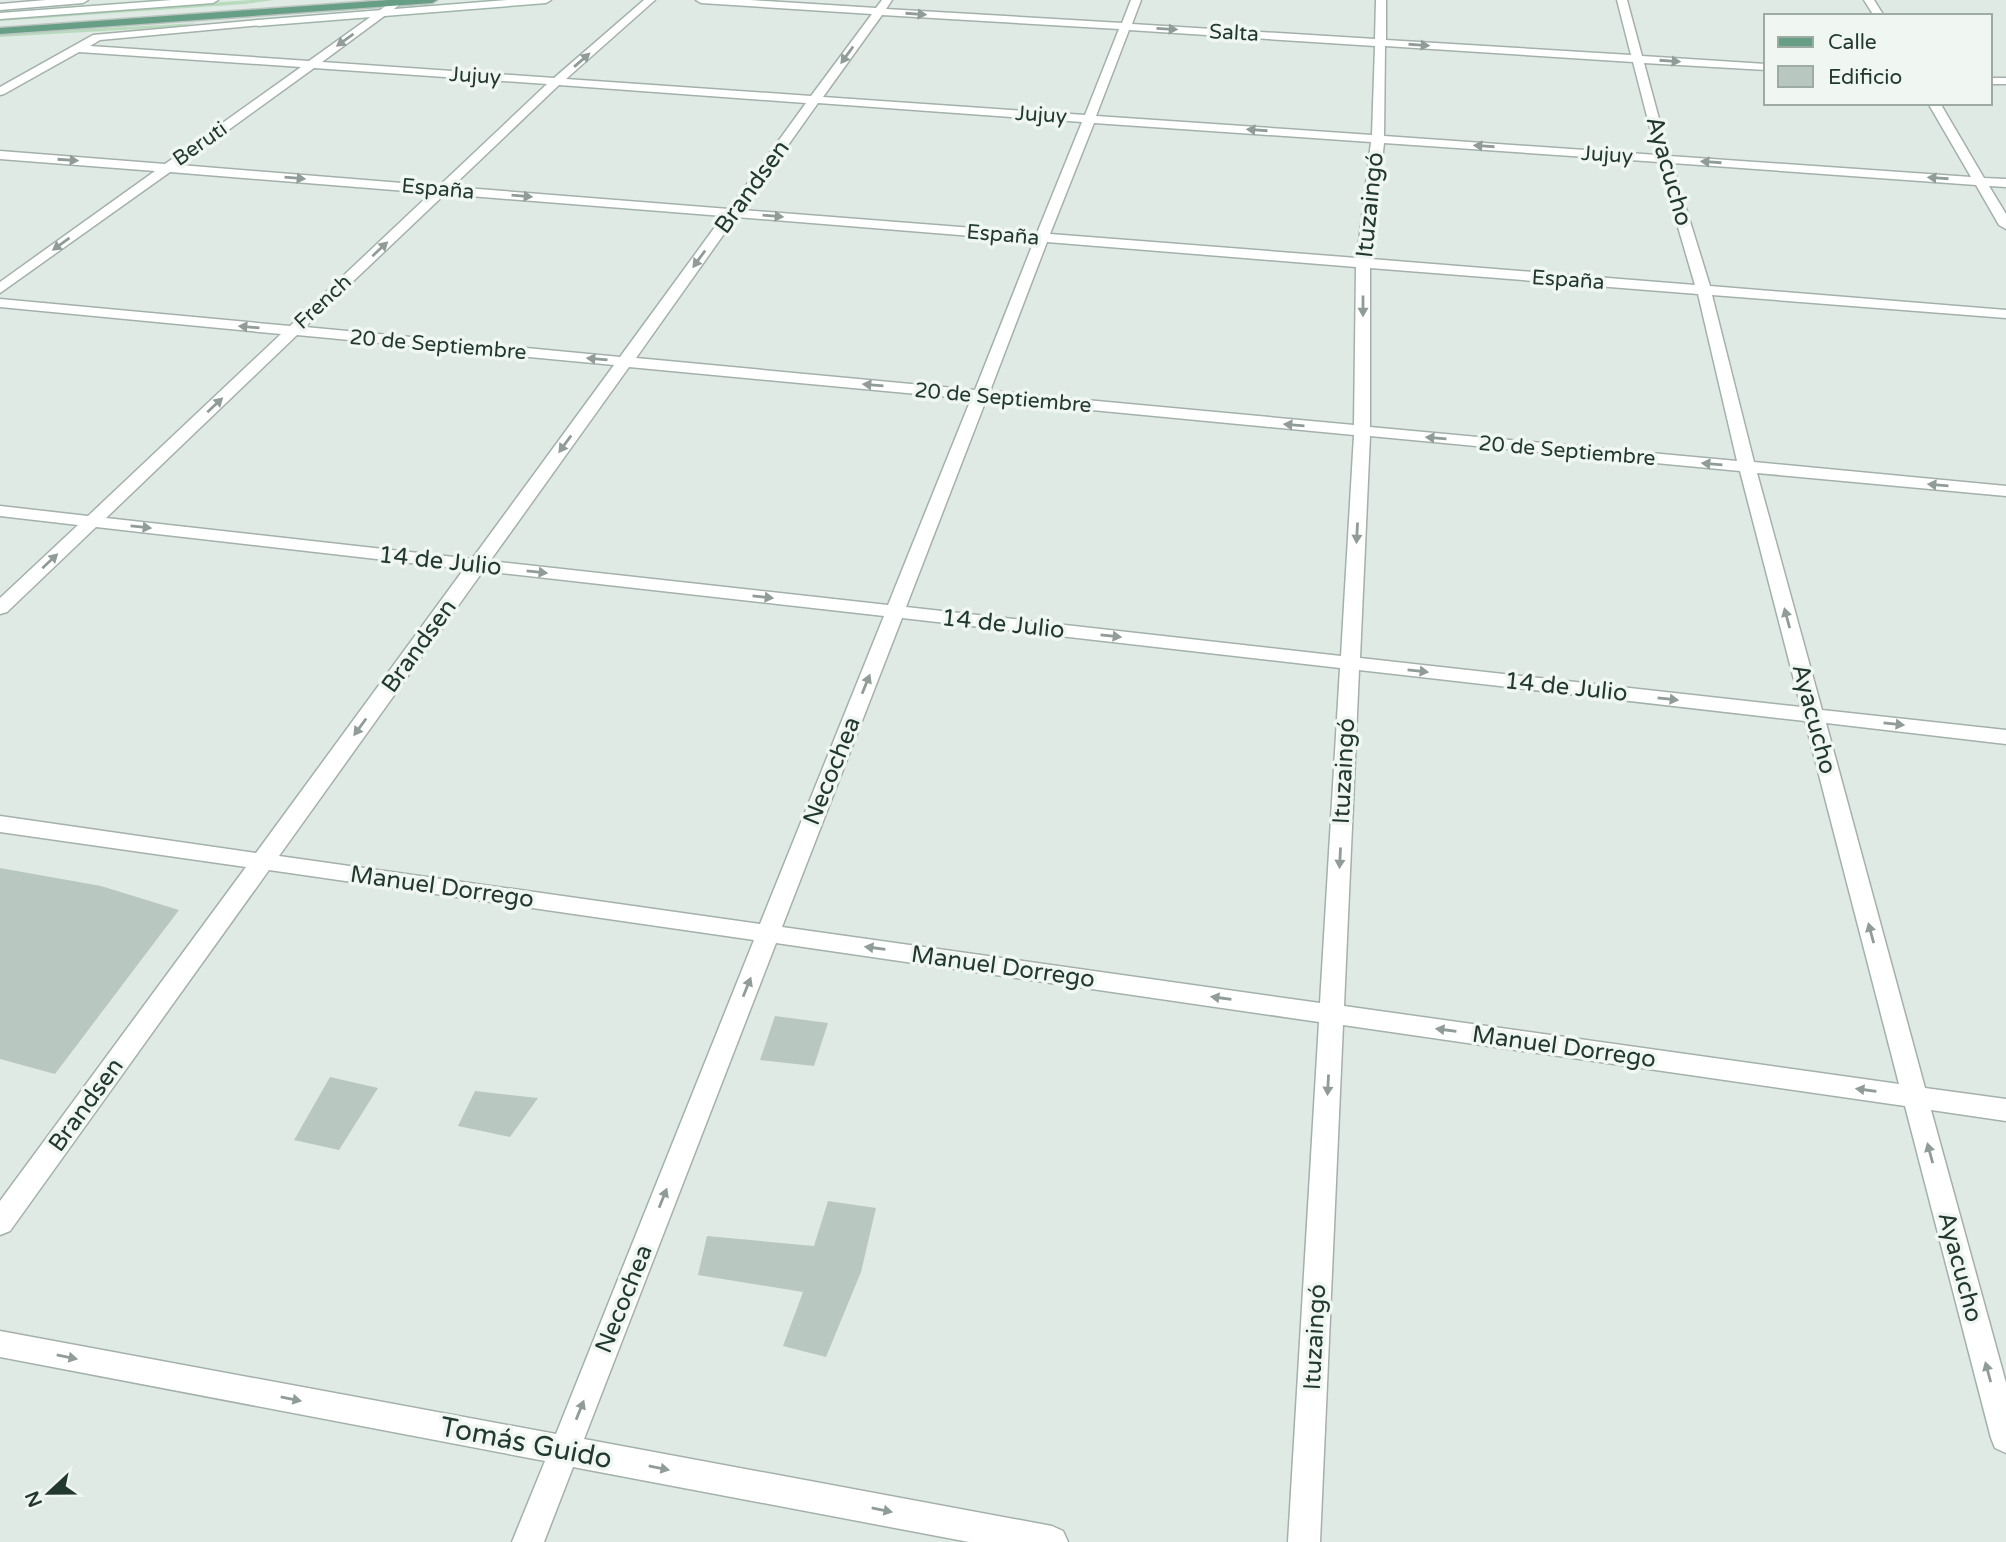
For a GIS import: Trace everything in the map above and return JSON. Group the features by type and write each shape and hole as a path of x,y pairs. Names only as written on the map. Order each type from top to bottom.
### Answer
{"main road":[{"path":"279,4 298,0"},
{"path":"0,24 337,0"},
{"path":"0,31 432,0"},
{"path":"209,18 258,23"}],"street":[{"path":"0,7 83,0"},
{"path":"0,16 213,0"},
{"path":"0,92 97,37 547,0"},
{"name":"French","path":"0,608 557,81 650,0"},
{"name":"Salta","path":"701,0 883,6 1125,27 1764,67"},
{"name":"Necochea","path":"528,1542 1136,0"},
{"name":"Ituzaingó","path":"1304,1542 1362,431 1363,264 1378,139 1381,0"},
{"name":"Ayacucho","path":"1622,0 1664,159 1704,290 1747,467 2006,1438"},
{"name":"Beruti","path":"0,289 399,1"},
{"name":"Brandsen","path":"0,1223 883,6"},
{"name":"Jujuy","path":"76,48 2006,183"},
{"path":"1935,105 2006,225"},
{"name":"España","path":"0,155 2006,314"},
{"name":"20 de Septiembre","path":"0,303 2006,491"},
{"name":"14 de Julio","path":"0,511 2006,737"},
{"name":"Manuel Dorrego","path":"0,824 2006,1110"},
{"name":"Tomás Guido","path":"0,1344 1052,1542"}],"green space":[{"path":"274,0 0,21 0,18"},
{"path":"198,23 173,27 0,37 0,34"}],"building":[{"path":"0,868 101,886 179,910 55,1074 0,1059"},
{"path":"775,1016 828,1023 814,1066 760,1060"},
{"path":"330,1077 378,1088 339,1150 294,1140"},
{"path":"475,1091 538,1098 510,1137 458,1126"},
{"path":"828,1201 876,1208 861,1272 826,1357 783,1346 803,1292 698,1275 707,1236 814,1246"}]}
